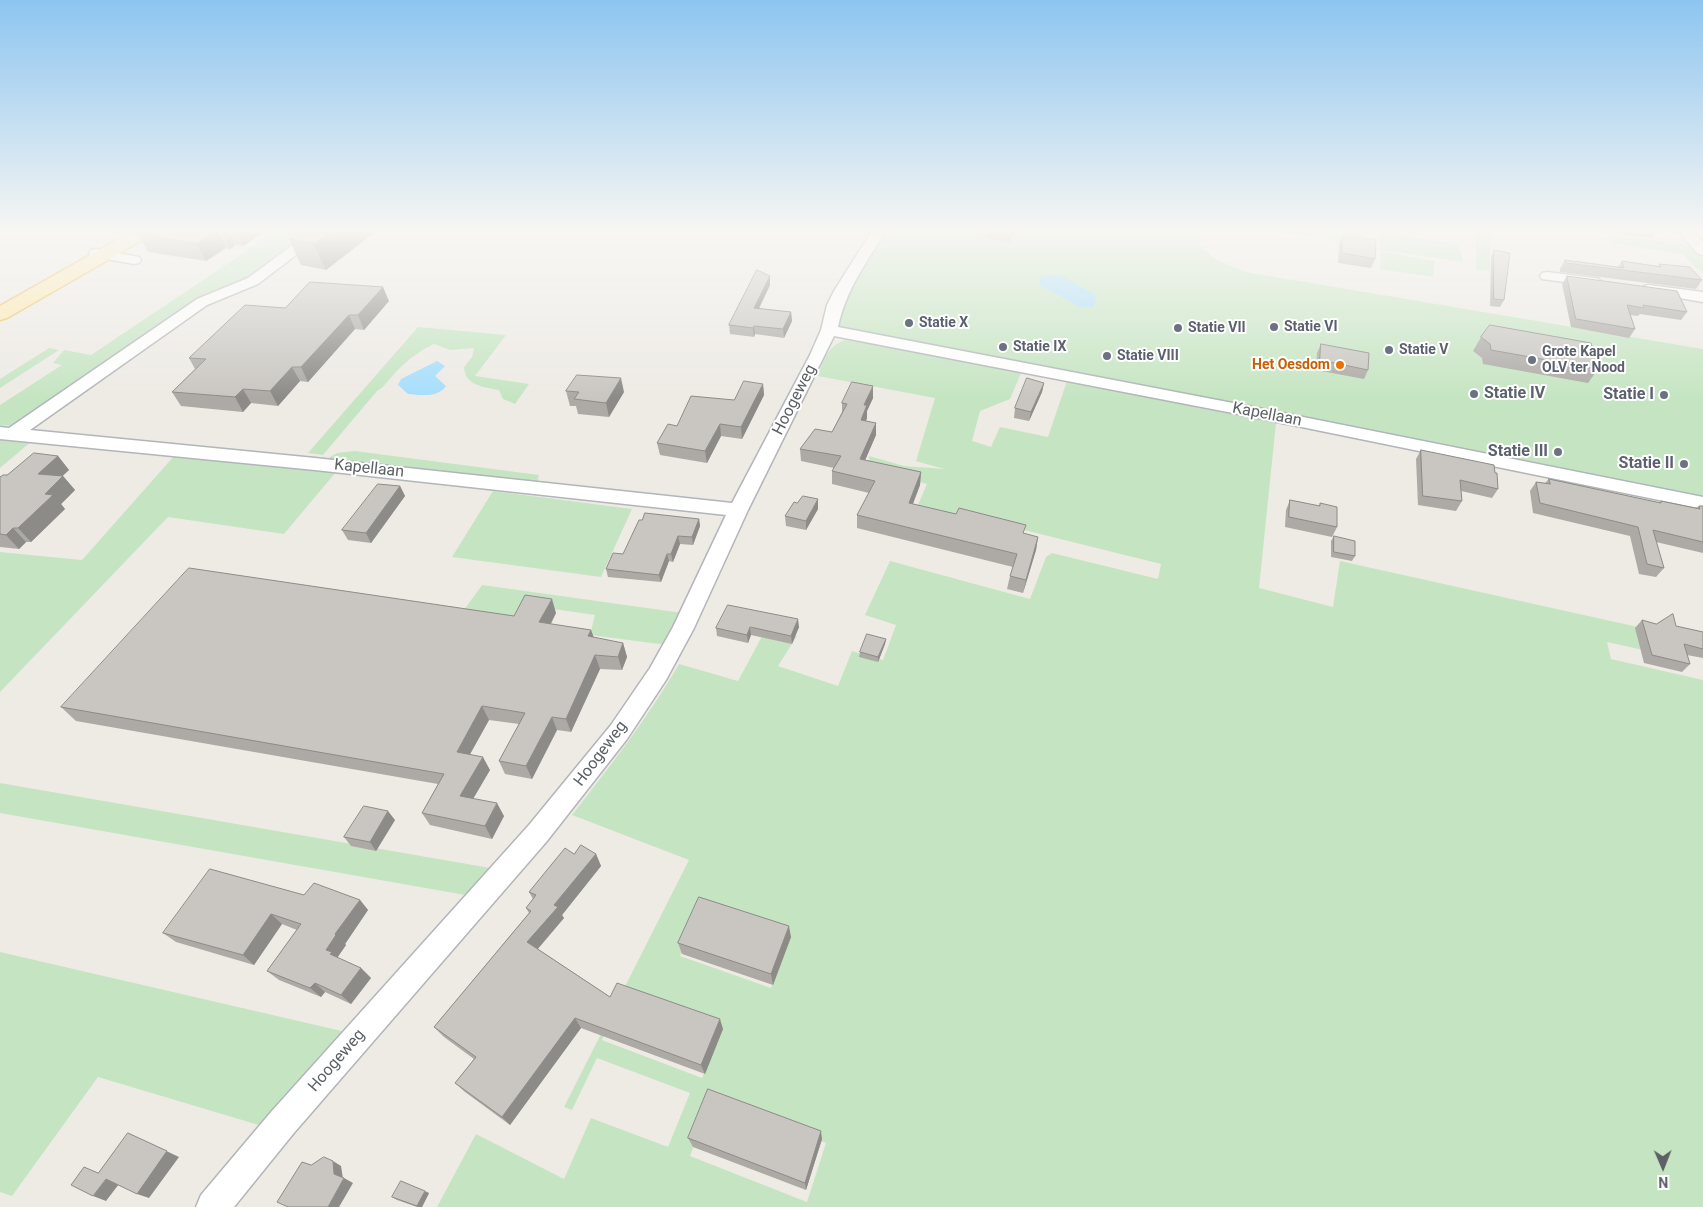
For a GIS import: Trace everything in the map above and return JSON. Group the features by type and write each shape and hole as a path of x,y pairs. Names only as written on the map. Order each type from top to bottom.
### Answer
{"main road":[{"path":"0,313 47,285"}],"street":[{"path":"7,433 202,302 241,285"},
{"name":"Hoogeweg","path":"213,1207 282,1122 538,833 619,732 658,674 675,643 738,510 830,330 835,304 845,285"},
{"path":"1580,297 1576,290 1609,289 1591,285"},
{"path":"1703,298 1633,292 1703,305"},
{"name":"Kapellaan","path":"830,330 1238,409 1703,503"},
{"name":"Kapellaan","path":"7,433 738,510"}],"green space":[{"path":"195,285 237,285 15,426 0,425 0,405 62,365 53,363 64,350 91,355"},
{"path":"849,285 1325,285 1703,349 1703,502 835,326 845,292"},
{"path":"418,327 506,335 475,376 529,384 515,404 503,399 499,390 472,382 465,373 464,367 472,357 474,348 450,350 434,344 415,355 377,391 323,455 308,453"},
{"path":"845,340 916,351 1021,373 1010,399 980,411 972,441 991,447 1000,427 1048,437 1067,381 1276,423 1259,588 1333,607 1340,561 1647,629 1652,652 1607,642 1611,659 1703,680 1703,1207 437,1207 476,1134 564,1179 591,1118 668,1147 690,1093 597,1058 572,1110 564,1107 689,860 572,815 642,723 679,664 738,681 767,627 797,636 778,666 838,686 852,651 883,660 896,625 865,615 890,561 1030,599 1046,557 1052,553 1158,579 1161,564 1024,530 917,507 927,484 870,469 869,456 904,466 944,469 916,461 935,398 818,376 827,354","holes":["702,909 790,939 771,988 680,956","623,998 721,1034 702,1078 602,1040","711,1100 826,1143 807,1202 690,1156"]},
{"path":"49,348 59,350 0,388 0,379"},
{"path":"0,438 32,441 0,468"},
{"path":"355,451 539,475 537,483 325,460 337,453"},
{"path":"175,455 336,472 284,534 168,517 0,692 0,552 82,560"},
{"path":"493,491 632,509 601,577 452,557"},
{"path":"482,585 683,613 667,645 590,635 595,615 540,607 531,622 459,617"},
{"path":"0,783 496,869 471,896 0,813"},
{"path":"0,952 346,1032 262,1126 98,1077 12,1196 0,1192"}],"water":[{"path":"1079,285 1094,294 1096,297 1094,307 1080,307 1041,286"},
{"path":"437,361 445,366 435,376 446,386 443,390 429,395 408,394 398,385 401,379"}],"building":[{"path":"307,285 383,287 358,315 349,315 301,367 292,367 270,391 243,389 235,397 172,392 206,359 189,358 245,305 285,308"},
{"path":"749,285 765,285 754,308 791,312 783,329 729,325"},
{"path":"1494,285 1506,285 1504,300 1494,299"},
{"path":"1569,285 1635,285 1677,291 1687,312 1643,305 1644,308 1627,305 1635,329 1576,319"},
{"path":"1490,325 1591,343 1598,369 1491,350 1490,344 1481,337"},
{"path":"1321,344 1369,353 1368,370 1320,360"},
{"path":"577,375 621,378 606,403 574,399 579,392 566,391"},
{"path":"1027,378 1044,383 1031,412 1015,408"},
{"path":"744,381 763,384 741,427 720,424 705,451 657,443 668,424 677,426 691,396 734,400"},
{"path":"852,382 873,386 864,405 867,405 861,420 876,423 860,459 921,472 909,503 956,514 959,508 1026,525 1023,533 1038,537 1026,580 1010,576 1017,554 857,515 875,481 832,471 841,456 800,449 815,429 832,432 847,404 842,403"},
{"path":"1421,450 1494,465 1495,473 1497,473 1498,489 1460,480 1462,501 1423,496"},
{"path":"34,453 58,456 38,474 63,476 45,494 53,495 18,528 13,528 6,535 0,534 0,477 7,475"},
{"path":"1549,479 1661,503 1661,501 1700,509 1699,506 1703,506 1703,542 1653,530 1664,568 1647,564 1638,527 1540,503 1536,482 1550,484"},
{"path":"378,484 400,486 366,533 342,530"},
{"path":"803,496 818,499 806,521 785,516 794,502 797,503"},
{"path":"1290,500 1320,506 1320,503 1337,507 1337,527 1289,517"},
{"path":"645,513 699,519 692,537 678,536 671,554 667,554 659,575 606,569 613,553 623,554 639,520 642,520"},
{"path":"1334,536 1355,541 1355,556 1334,552"},
{"path":"189,568 514,616 525,595 552,599 539,622 591,630 588,636 623,643 618,657 595,655 566,719 552,717 526,766 499,761 525,713 482,706 457,752 483,757 460,796 497,803 485,826 422,813 444,774 61,707"},
{"path":"728,605 798,619 791,636 750,627 747,635 716,628"},
{"path":"1673,614 1676,626 1703,632 1703,649 1684,644 1690,664 1652,655 1642,620 1656,624"},
{"path":"867,634 886,639 878,657 860,652"},
{"path":"364,806 388,811 370,842 344,837"},
{"path":"581,845 596,854 554,905 558,907 527,942 610,997 617,983 720,1019 701,1065 575,1018 502,1117 455,1083 476,1057 434,1027 531,911 526,908 536,895 529,892 565,848 574,854"},
{"path":"210,869 304,895 314,883 360,900 335,934 326,950 332,952 330,954 361,968 341,995 315,983 310,988 267,971 301,924 271,914 243,955 163,933"},
{"path":"699,897 789,926 771,974 678,943"},
{"path":"708,1089 821,1131 805,1183 688,1138"},
{"path":"128,1133 167,1151 137,1194 106,1179 93,1196 71,1185 84,1167 98,1173"},
{"path":"324,1157 333,1161 334,1174 344,1178 328,1207 288,1207 277,1202 302,1162 311,1165"},
{"path":"401,1181 425,1191 417,1206 392,1197"}],"place":[{"name":"Statie X","path":"909,323"},
{"name":"Statie VI","path":"1274,327"},
{"name":"Statie VII","path":"1178,328"},
{"name":"Statie IX","path":"1003,347"},
{"name":"Statie V","path":"1389,350"},
{"name":"Statie VIII","path":"1107,356"},
{"name":"Grote Kapel OLV ter Nood","path":"1532,360"},
{"name":"Het Oesdom","path":"1340,365"},
{"name":"Statie IV","path":"1474,394"},
{"name":"Statie I","path":"1664,395"},
{"name":"Statie III","path":"1558,452"},
{"name":"Statie II","path":"1684,464"}]}
